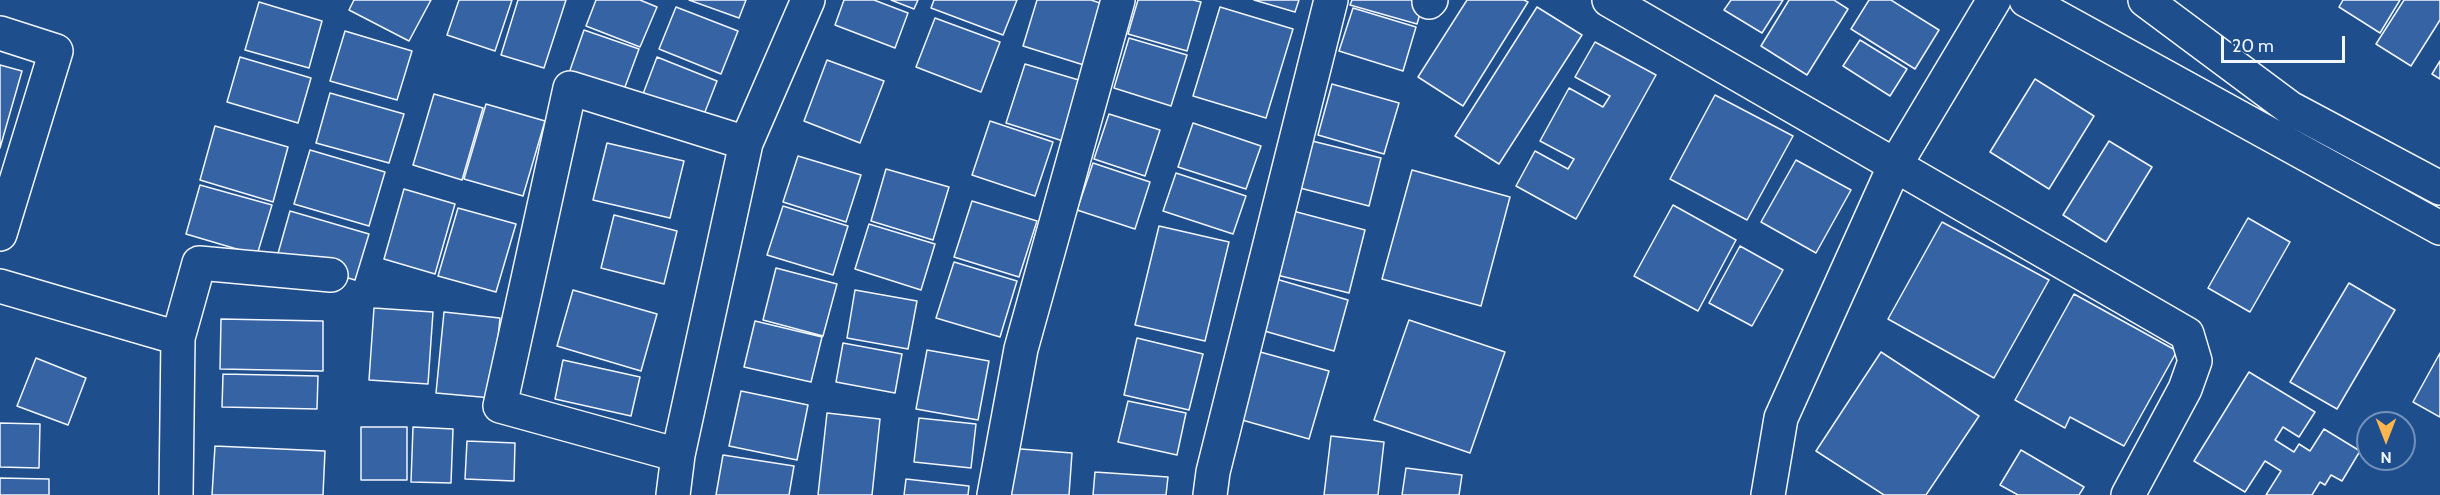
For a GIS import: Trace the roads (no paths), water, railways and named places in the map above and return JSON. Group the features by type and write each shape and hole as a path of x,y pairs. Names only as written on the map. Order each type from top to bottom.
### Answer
{"street":[{"path":"673,495 678,455 746,143 808,0"},
{"path":"994,495 1021,350 1118,0"},
{"path":"1210,495 1213,472 1331,0"},
{"path":"1609,0 1894,167 2187,334 2195,361 2186,389 2128,495"},
{"path":"1768,495 1781,418 1894,167 1994,0"},
{"path":"2026,0 2440,228"},
{"path":"2145,0 2290,108 2440,188"},
{"path":"0,33 56,51 0,234"},
{"path":"678,455 500,406 502,394 570,88 746,143"},
{"path":"176,495 178,338 199,263 331,275"},
{"path":"0,286 178,338"}]}
